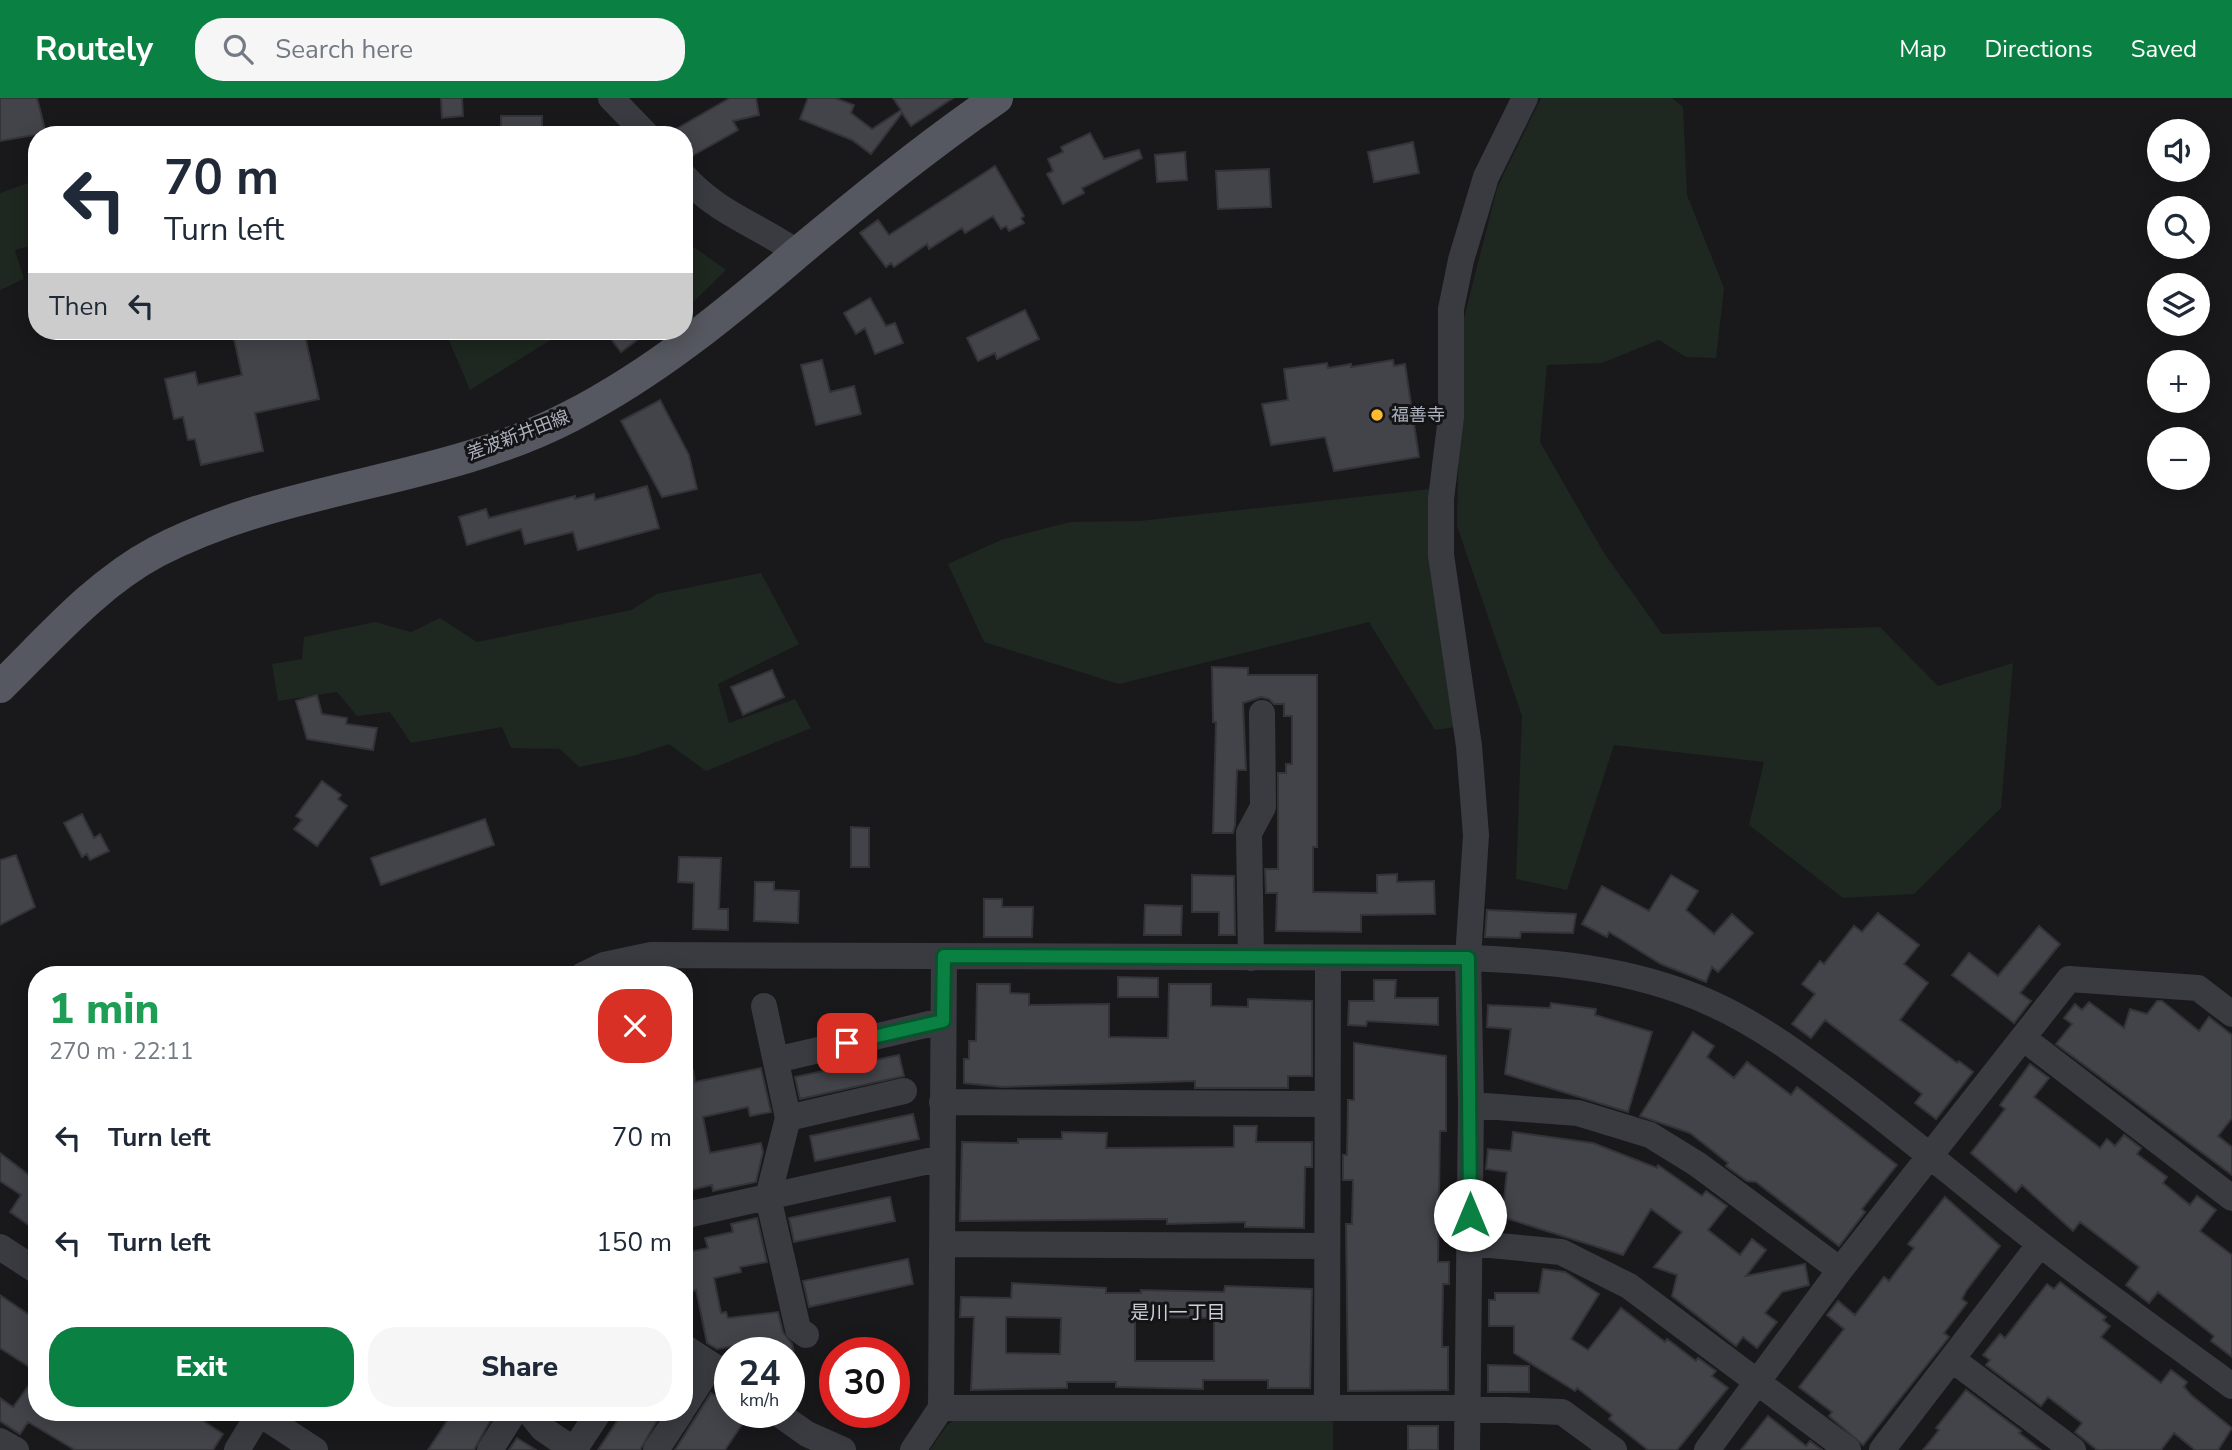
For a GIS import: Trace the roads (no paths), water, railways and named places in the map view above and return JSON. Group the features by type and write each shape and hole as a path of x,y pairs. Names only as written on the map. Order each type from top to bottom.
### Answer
{"main road":[{"name":"差波新井田線","path":"693,339 942,136 997,98"},
{"name":"差波新井田線","path":"0,687 109,584 154,553 209,528 458,458 569,418 621,389 692,340"}],"street":[{"path":"611,98 638,126"},
{"path":"1467,1450 1471,1105 1468,958 1476,835 1469,746 1441,555 1441,499 1451,417 1451,309 1461,260 1486,177 1525,98"},
{"path":"693,186 718,208 798,253"},
{"path":"1251,958 1249,833 1263,807 1262,713"},
{"path":"602,966 651,955 1468,958 1530,960 1608,970 1656,982 1708,1002 1782,1042 1932,1155 2040,1244 2232,1386"},
{"path":"913,1450 941,1408 944,956"},
{"path":"1327,1408 1328,958"},
{"path":"1707,1450 1840,1270 2069,979 2198,988 2232,1014"},
{"path":"764,1006 788,1118 768,1197 798,1329 806,1335"},
{"path":"776,1060 943,1021"},
{"path":"2023,1038 2232,1198"},
{"path":"788,1118 904,1091"},
{"path":"942,1102 1326,1104"},
{"path":"1471,1105 1578,1113 1650,1135 1697,1164 1840,1270"},
{"path":"693,1216 942,1158"},
{"path":"1470,1243 1561,1252 1629,1286 1848,1450"},
{"path":"942,1244 1326,1246"},
{"path":"1882,1450 2040,1244"},
{"path":"0,1247 28,1265"},
{"path":"693,1353 714,1366"},
{"path":"1953,1360 2073,1450"},
{"path":"693,1398 714,1378"},
{"path":"941,1408 1468,1408 1562,1412 1614,1450"},
{"path":"237,1450 254,1421"},
{"path":"271,1421 315,1450"},
{"path":"490,1450 508,1421"},
{"path":"536,1421 543,1429 574,1450 593,1421"},
{"path":"656,1450 675,1421"},
{"path":"799,1428 826,1447"},
{"path":"0,1441 16,1450"}],"place":[{"name":"福善寺","path":"1377,415"}],"district":[{"name":"是川一丁目","path":"1178,1312"}]}
